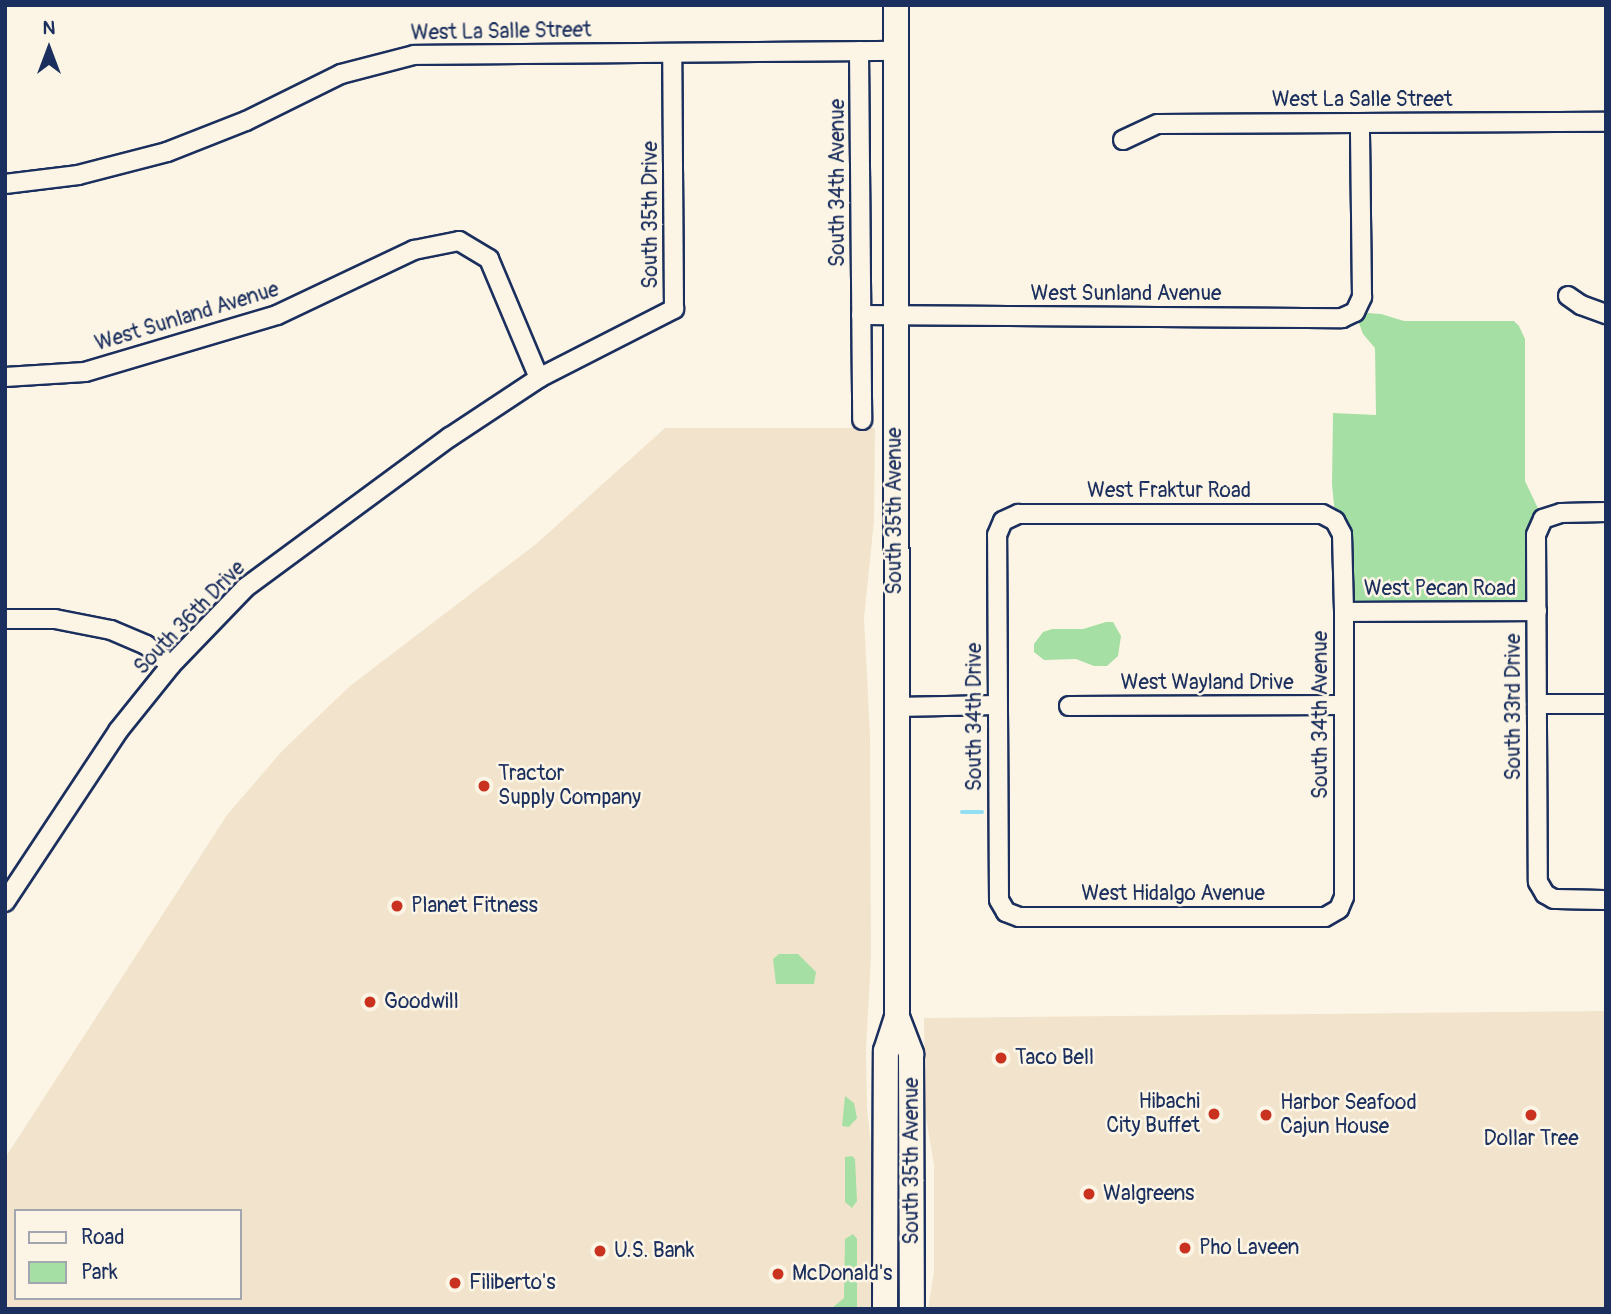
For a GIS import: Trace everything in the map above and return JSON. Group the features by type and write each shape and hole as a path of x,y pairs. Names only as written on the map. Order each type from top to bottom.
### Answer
{"main road":[{"name":"South 35th Avenue","path":"885,1309 886,1051 897,1017 894,707 896,5"},
{"name":"South 35th Avenue","path":"897,1017 911,1054 912,1309"}],"street":[{"name":"South 34th Avenue","path":"859,51 862,420"},
{"name":"West La Salle Street","path":"5,184 78,175 167,152 246,121 341,74 402,57 453,52 895,51"},
{"name":"South 35th Drive","path":"539,377 674,309 672,53"},
{"name":"West La Salle Street","path":"1123,140 1158,124 1606,122"},
{"name":"West Sunland Avenue","path":"895,316 1342,318 1355,312 1362,297 1360,123"},
{"name":"West Sunland Avenue","path":"5,377 85,372 277,315 414,250 459,242 489,259 539,377"},
{"path":"1569,296 1581,305 1606,314"},
{"path":"861,315 895,316"},
{"name":"South 36th Drive","path":"5,902 118,731 171,665 245,588 450,437 539,377"},
{"name":"South 33rd Drive","path":"1606,512 1562,513 1543,519 1536,535 1538,881 1545,894 1565,901 1606,900"},
{"name":"West Fraktur Road","path":"1003,521 1018,514 1322,514 1335,521"},
{"name":"South 34th Drive","path":"1003,521 998,535 999,900 1006,912"},
{"name":"South 34th Avenue","path":"1335,521 1342,534 1344,612 1343,897 1339,909"},
{"name":"West Pecan Road","path":"1344,612 1536,611"},
{"path":"5,619 55,619 111,629 146,645 171,665"},
{"path":"1537,704 1606,704"},
{"path":"894,707 998,705"},
{"name":"West Wayland Drive","path":"1069,706 1344,705"},
{"name":"West Hidalgo Avenue","path":"1006,912 1019,916 1325,917 1339,909"}],"shaded area":[{"path":"665,428 875,428 874,521 864,618 870,734 871,958 866,1050 867,1109 873,1164 874,1309 5,1309 5,1158 227,815 282,751 350,686 536,544"},
{"path":"1606,1011 1606,1309 928,1309 934,1272 934,1165 925,1112 924,1018"}],"green space":[{"path":"1355,312 1381,314 1404,321 1514,321 1519,326 1525,339 1525,481 1543,519 1537,611 1344,612 1332,484 1333,413 1376,415 1375,348 1363,334"},
{"path":"1113,622 1121,636 1118,656 1107,666 1094,666 1076,659 1044,660 1034,652 1034,644 1043,632 1052,629 1083,629"},
{"path":"779,954 798,954 816,972 814,984 776,984 773,959"},
{"path":"845,1096 854,1103 857,1118 849,1127 842,1126"},
{"path":"852,1156 855,1159 857,1201 852,1208 845,1202 845,1157"},
{"path":"853,1234 857,1239 857,1309 831,1309 844,1298 845,1239"}],"waterway":[{"path":"962,812 982,812"}],"place":[{"name":"Tractor Supply Company","path":"484,786"},
{"name":"Planet Fitness","path":"397,906"},
{"name":"Goodwill","path":"370,1002"},
{"name":"Taco Bell","path":"1001,1058"},
{"name":"Hibachi City Buffet","path":"1214,1114"},
{"name":"Harbor Seafood Cajun House","path":"1266,1115"},
{"name":"Dollar Tree","path":"1531,1115"},
{"name":"Walgreens","path":"1089,1194"},
{"name":"Pho Laveen","path":"1185,1248"},
{"name":"U.S. Bank","path":"600,1251"},
{"name":"McDonald's","path":"778,1274"},
{"name":"Filiberto's","path":"455,1283"}]}
